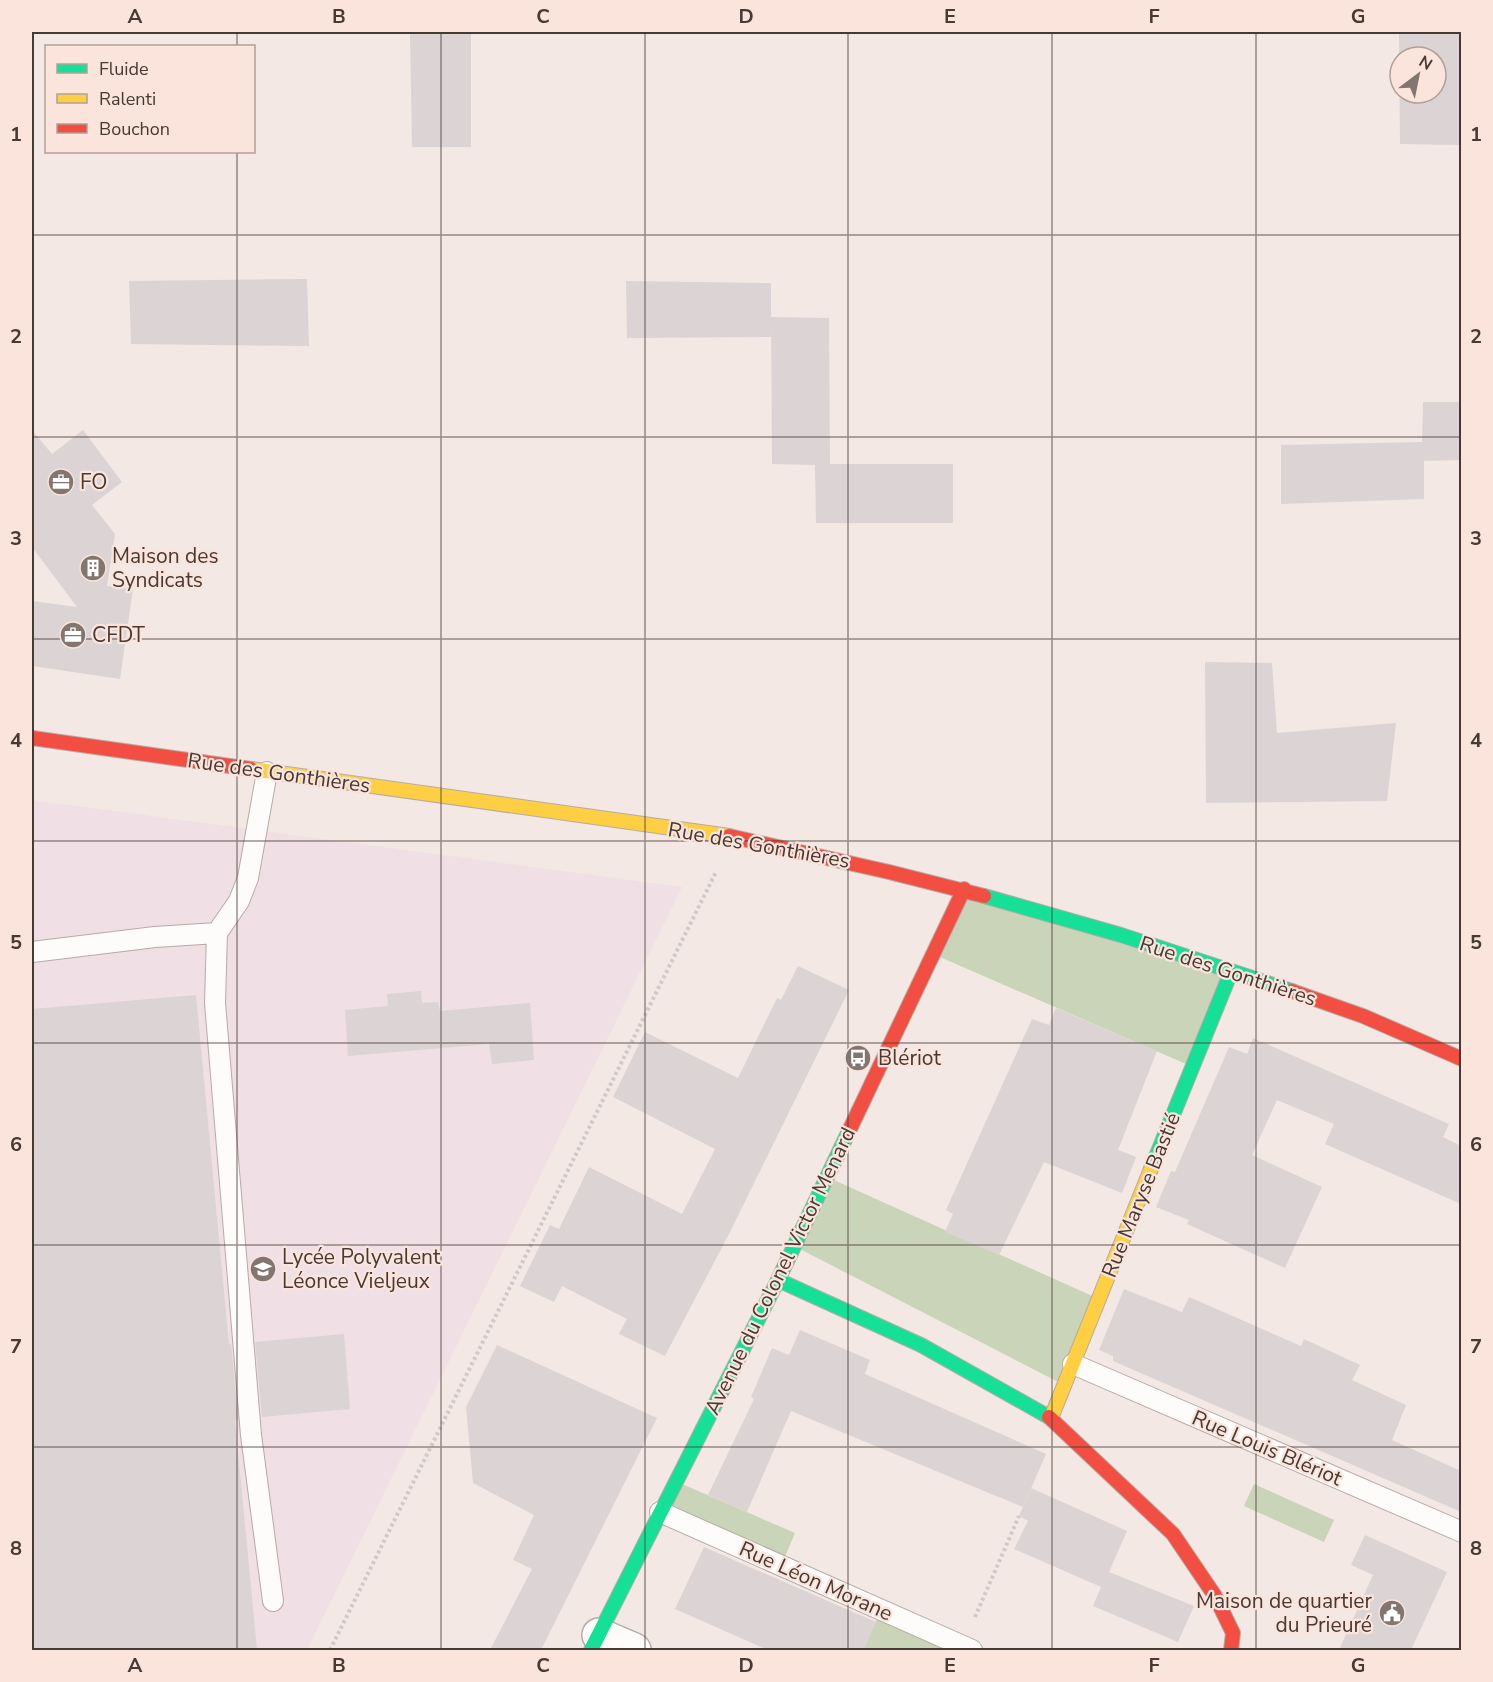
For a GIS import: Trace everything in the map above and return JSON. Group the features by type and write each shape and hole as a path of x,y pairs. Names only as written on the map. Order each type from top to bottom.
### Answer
{"street":[{"name":"Rue des Gonthières","path":"32,738 733,837 964,889 1231,972 1350,1012 1461,1059"},
{"name":"Avenue du Colonel Victor Menard","path":"595,1643 778,1280 964,889"},
{"name":"Rue Maryse Bastié","path":"1051,1418 1231,972"},
{"path":"778,1280 921,1345 1051,1418 1173,1534 1215,1596 1233,1633 1230,1650"},
{"path":"595,1643 634,1650"}],"lane":[{"path":"267,772 248,878 239,901 217,933 215,1003 250,1423 273,1601"},
{"path":"32,952 155,937 217,933"},
{"name":"Rue Louis Blériot","path":"1073,1364 1461,1532"},
{"name":"Rue Léon Morane","path":"660,1512 968,1648"}],"path":[{"path":"330,1650 733,837"},
{"path":"968,1648 1019,1516"}],"shaded area":[{"name":"Lycée Polyvalent Léonce Vieljeux","path":"32,800 682,887 307,1650 32,1650"}],"green space":[{"path":"964,889 1231,972 1193,1067 933,954"},
{"path":"827,1177 1099,1299 1064,1385 794,1246"},
{"path":"675,1481 795,1533 781,1566 660,1512"},
{"path":"1254,1484 1334,1520 1324,1542 1244,1506"},
{"path":"881,1610 961,1650 863,1650"}],"building":[{"path":"410,32 471,32 471,147 412,147"},
{"path":"1399,32 1459,32 1460,145 1400,144 1400,105 1448,105 1448,45 1399,45"},
{"path":"307,279 309,346 131,344 129,281"},
{"path":"626,281 771,283 771,337 627,338"},
{"path":"771,317 829,318 830,464 953,464 953,523 816,523 815,465 772,464"},
{"path":"1423,402 1461,402 1461,460 1424,461 1424,499 1281,504 1281,445 1422,442"},
{"name":"Maison des Syndicats","path":"32,430 52,454 83,430 122,482 92,505 115,534 107,586 133,589 120,679 32,666 32,601 77,607 32,547"},
{"path":"1205,662 1272,663 1277,733 1396,723 1387,801 1206,803"},
{"path":"798,966 849,990 730,1232 665,1356 619,1334 627,1319 562,1286 554,1302 520,1286 550,1225 559,1229 589,1167 682,1214 715,1149 613,1097 645,1032 738,1078 777,998 781,1000"},
{"path":"421,991 422,1003 438,1002 440,1011 530,1003 534,1060 492,1064 489,1044 348,1056 345,1010 388,1006 387,994"},
{"name":"Lycée Polyvalent Léonce Vieljeux","path":"196,995 238,1419 235,1420 257,1650 32,1650 32,1009"},
{"path":"1056,1008 1157,1051 1118,1150 1136,1157 1122,1193 1044,1162 999,1255 945,1232 953,1214 946,1210 1032,1019 1049,1025"},
{"path":"1253,1038 1449,1124 1443,1137 1461,1146 1461,1204 1325,1144 1334,1124 1277,1100 1252,1155 1322,1187 1285,1268 1187,1224 1189,1220 1156,1207 1171,1171 1175,1172 1229,1047 1247,1054"},
{"path":"1124,1289 1182,1312 1189,1297 1301,1346 1304,1339 1360,1365 1352,1380 1406,1405 1392,1440 1461,1471 1461,1512 1113,1361 1113,1356 1099,1350"},
{"path":"800,1330 870,1360 865,1374 1046,1454 1023,1507 791,1411 747,1512 708,1495 754,1399 751,1397 772,1348 789,1355"},
{"path":"344,1334 350,1409 262,1417 255,1342"},
{"path":"497,1345 657,1418 541,1650 490,1650 532,1569 513,1560 534,1515 473,1483 466,1407"},
{"path":"1031,1488 1127,1531 1109,1572 1194,1606 1178,1642 1093,1606 1101,1587 1014,1549 1028,1521 1019,1516"},
{"name":"Maison de quartier du Prieuré","path":"1365,1535 1447,1572 1411,1650 1339,1650 1373,1575 1351,1565"},
{"path":"704,1547 876,1622 863,1650 768,1650 675,1609"}],"traffic: fast":[{"path":"984,896 1121,935 1292,991"},
{"path":"1151,1169 1231,972"},
{"path":"591,1650 778,1280 849,1131"},
{"path":"778,1280 921,1345 1049,1417"}],"traffic: slow":[{"path":"251,769 729,836"},
{"path":"1051,1418 1151,1169"}],"traffic: jam":[{"path":"32,738 251,769"},
{"path":"729,836 984,896"},
{"path":"849,1131 964,889"},
{"path":"1292,991 1363,1016 1462,1059"},
{"path":"1049,1417 1173,1534 1215,1596 1233,1633 1231,1650"}],"place":[{"name":"FO","path":"61,482"},
{"name":"Maison des Syndicats","path":"93,568"},
{"name":"CFDT","path":"73,635"},
{"name":"Blériot","path":"858,1058"},
{"name":"Lycée Polyvalent Léonce Vieljeux","path":"263,1269"},
{"name":"Maison de quartier du Prieuré","path":"1392,1613"}]}
